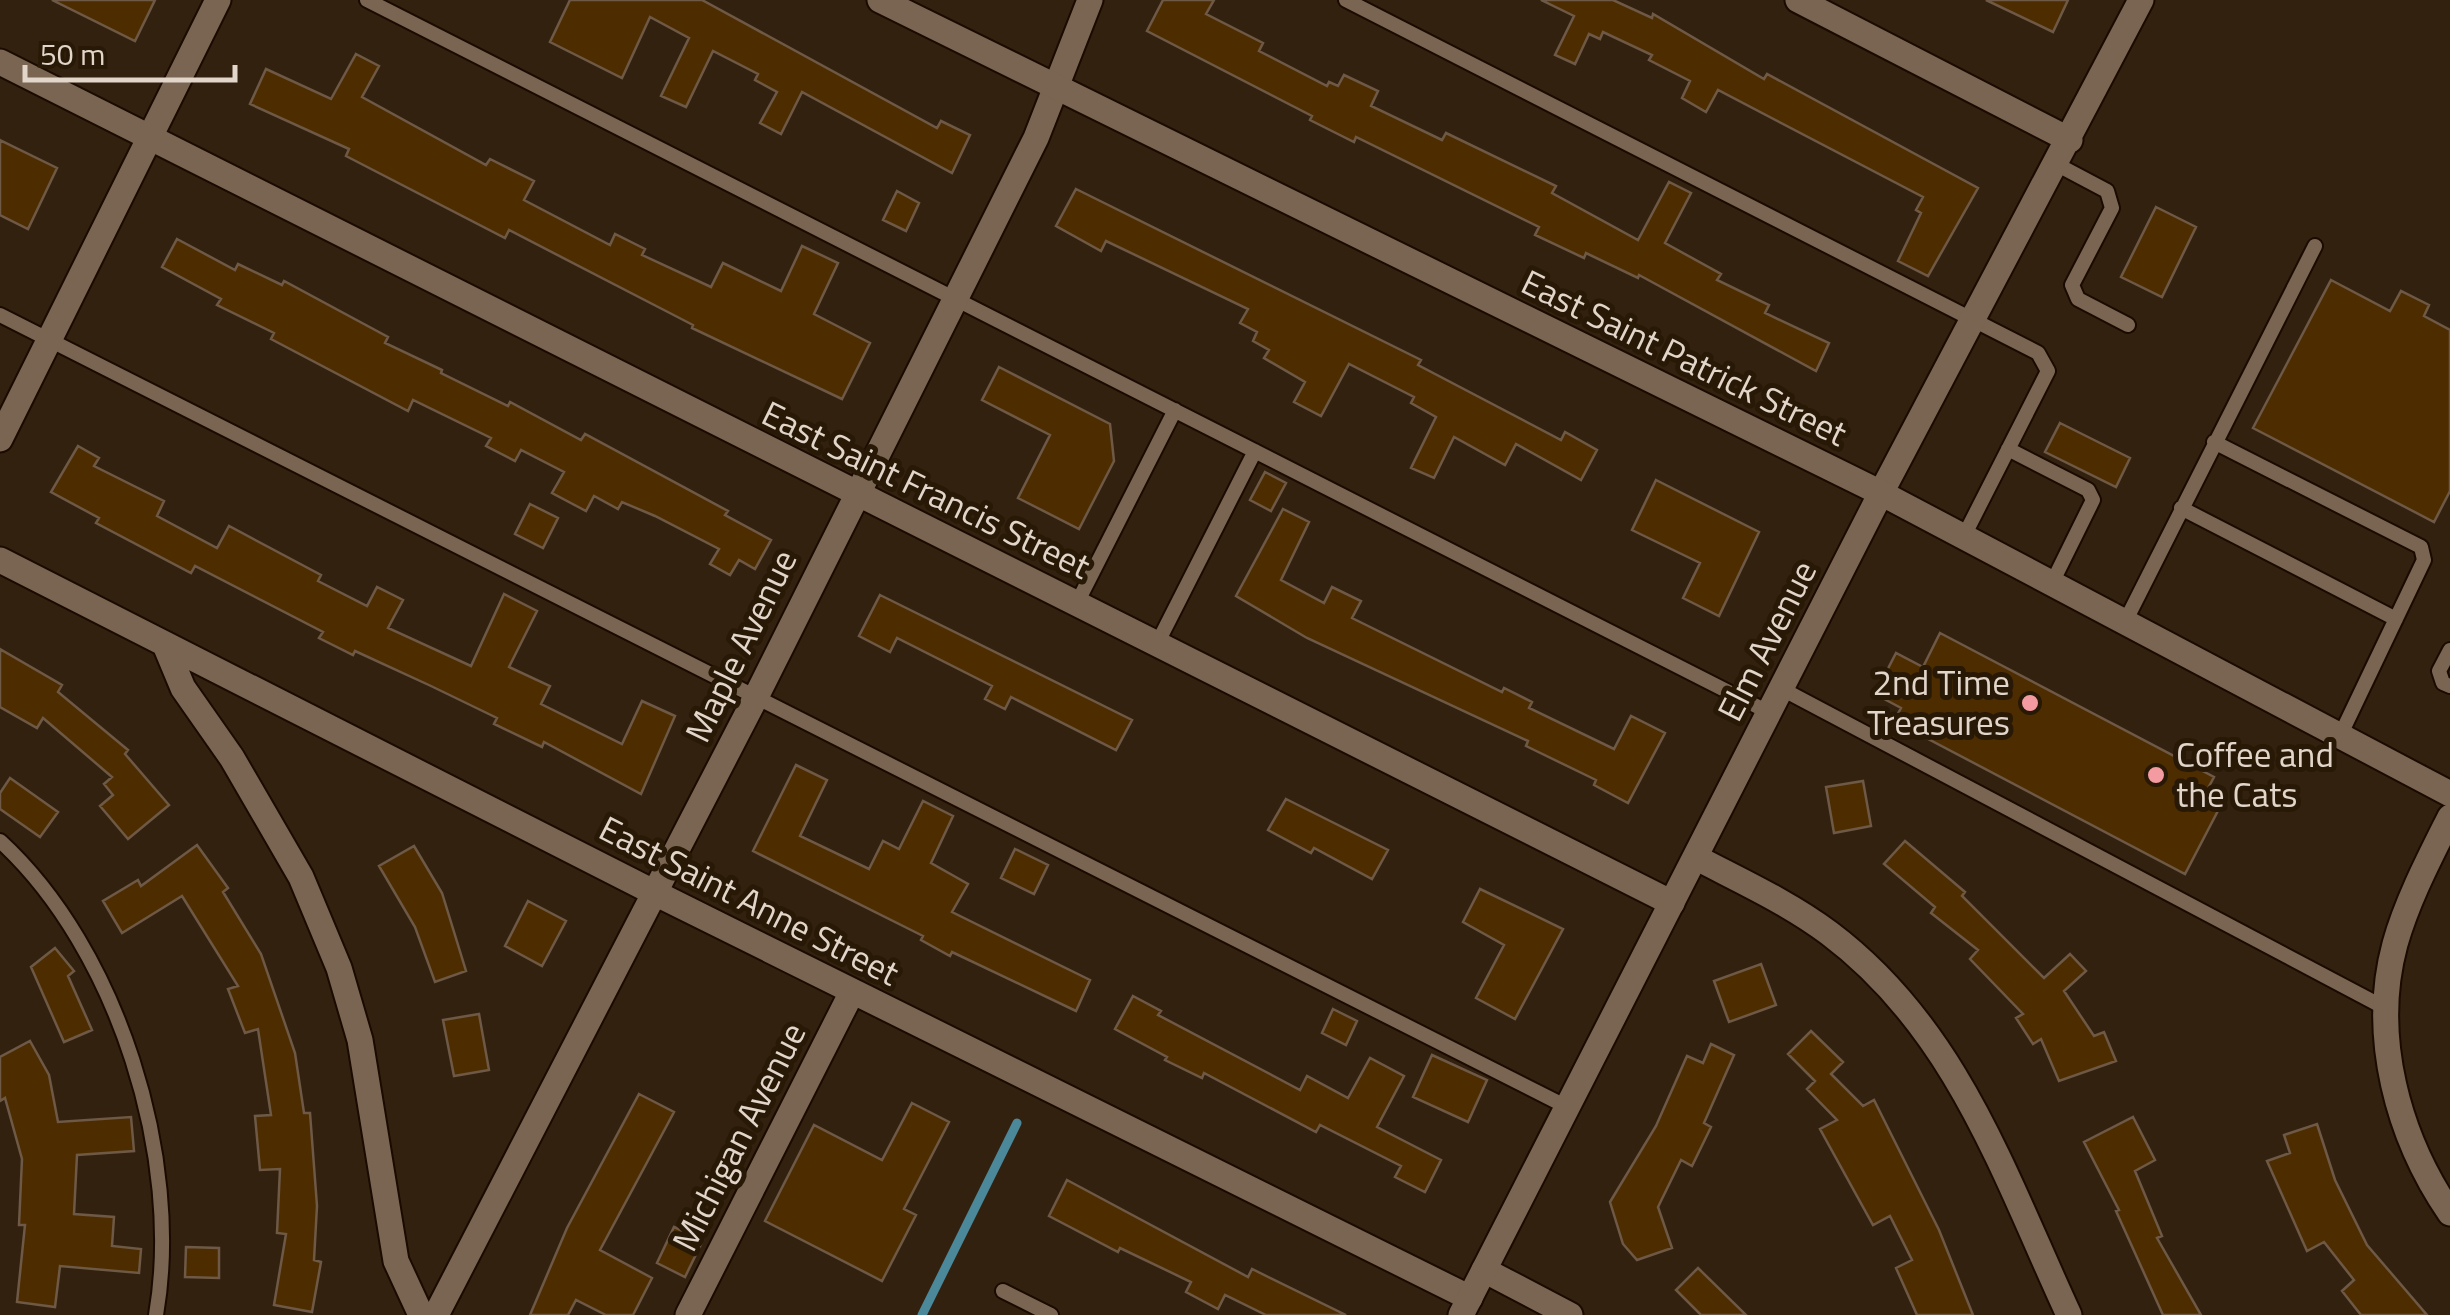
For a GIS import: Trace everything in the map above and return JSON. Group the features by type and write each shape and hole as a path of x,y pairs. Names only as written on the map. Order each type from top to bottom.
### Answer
{"street":[{"path":"0,439 218,0"},
{"name":"East Saint Patrick Street","path":"880,0 1882,493 2450,794"},
{"name":"Maple Avenue","path":"436,1315 756,697 1036,138 1090,0"},
{"path":"1798,0 2070,140"},
{"name":"Elm Avenue","path":"1465,1306 2140,0"},
{"name":"East Saint Francis Street","path":"0,62 854,495 1672,903"},
{"name":"East Saint Anne Street","path":"0,560 1465,1306"},
{"path":"165,645 183,688 232,758 300,877 339,968 360,1040 396,1262 421,1315"},
{"path":"2450,817 2395,944 2386,1009 2392,1076 2405,1131 2450,1214"},
{"path":"1696,858 1828,932 1909,1008 1969,1094 2069,1315"},
{"name":"Michigan Avenue","path":"688,1315 852,992"},
{"path":"1484,1270 1570,1315"}],"lane":[{"path":"366,0 1770,713"},
{"path":"1346,0 2038,353 2048,370 1964,536"},
{"path":"2056,164 2107,192 2112,208 2072,285 2078,299 2128,326"},
{"path":"2125,622 2314,246"},
{"path":"0,315 1567,1107"},
{"path":"1077,603 1175,410"},
{"path":"2214,442 2420,547 2424,560 2340,736"},
{"path":"2008,450 2088,490 2093,500 2052,583"},
{"path":"1157,644 1255,451"},
{"path":"2182,508 2396,619"},
{"path":"2450,650 2440,671 2450,686"},
{"path":"1782,689 2386,1009"},
{"path":"0,840 47,893 78,941 107,1000 144,1096 162,1195 164,1245 156,1315"},
{"path":"1003,1292 1051,1315"}],"building":[{"path":"52,0 155,0 135,41"},
{"path":"570,0 702,0 937,128 941,121 970,135 952,173 802,92 781,134 760,123 777,92 755,80 758,74 713,51 686,107 661,96 689,38 650,17 622,78 550,42"},
{"path":"1163,0 1214,0 1206,14 1263,43 1259,51 1327,86 1329,82 1338,86 1344,75 1378,91 1371,106 1442,140 1446,133 1556,186 1552,193 1638,240 1669,182 1691,193 1665,243 1721,274 1717,280 1769,305 1765,313 1829,343 1816,371 1639,275 1638,278 1586,253 1584,258 1535,235 1539,227 1356,137 1354,142 1310,120 1312,116 1147,31"},
{"path":"1541,0 1613,0 1652,18 1653,14 1764,79 1767,74 1978,188 1928,276 1898,261 1921,213 1916,210 1923,197 1718,90 1706,112 1682,98 1690,81 1649,60 1652,55 1603,32 1600,39 1589,34 1575,64 1555,55 1574,16"},
{"path":"1986,0 2068,0 2053,32"},
{"path":"356,54 379,66 362,97 486,165 490,159 534,181 524,200 610,245 615,234 645,249 642,255 711,287 723,263 781,291 802,246 838,263 814,314 870,343 842,399 692,328 693,325 509,230 505,238 346,156 349,149 250,104 266,69 331,99"},
{"path":"0,140 57,168 28,229 0,215"},
{"path":"1076,189 1421,360 1418,365 1561,440 1565,432 1597,450 1581,480 1516,444 1505,465 1454,437 1434,478 1411,468 1436,417 1411,403 1414,397 1349,364 1321,416 1294,402 1305,382 1264,358 1269,350 1253,341 1257,332 1240,323 1248,309 1106,241 1101,251 1056,226"},
{"path":"897,191 919,203 906,231 883,220"},
{"path":"2156,207 2196,227 2162,297 2121,277"},
{"path":"177,239 235,270 238,264 282,285 284,281 388,337 385,343 442,370 441,373 508,406 510,402 581,440 585,434 728,511 725,515 771,540 755,569 739,560 730,575 710,564 719,549 655,516 622,502 618,509 594,496 586,511 552,493 564,472 521,450 515,461 486,446 491,438 413,400 408,411 271,339 274,333 217,305 221,299 162,267"},
{"path":"2331,280 2390,311 2401,291 2429,305 2424,316 2450,330 2450,491 2434,522 2253,428"},
{"path":"999,367 1110,424 1114,461 1079,529 1018,498 1050,435 982,400"},
{"path":"2060,423 2130,458 2116,487 2045,452"},
{"path":"78,446 99,458 94,466 164,501 157,516 217,548 229,526 321,575 318,581 367,606 377,587 403,600 388,628 471,666 504,594 537,611 509,667 550,686 541,704 622,744 642,701 675,716 641,794 544,742 542,747 494,724 497,718 431,686 319,638 323,632 195,566 191,573 96,523 99,518 51,492"},
{"path":"1265,472 1286,483 1271,511 1250,500"},
{"path":"1656,480 1759,532 1719,616 1683,598 1700,563 1632,530"},
{"path":"530,504 558,518 543,548 515,534"},
{"path":"1283,509 1309,522 1281,580 1324,603 1332,587 1361,601 1352,618 1502,692 1504,688 1532,702 1529,708 1614,749 1631,716 1665,733 1628,803 1594,785 1596,780 1526,746 1528,741 1307,638 1236,596"},
{"path":"880,595 1132,720 1116,750 1011,697 1005,709 985,699 992,686 897,638 890,652 859,636"},
{"path":"1940,633 2214,777 2205,794 2222,803 2185,874 1894,721 1901,708 1875,694 1896,653 1923,667"},
{"path":"0,649 62,685 58,692 128,750 125,754 169,805 128,839 100,806 113,795 104,784 112,777 43,718 37,728 0,707"},
{"path":"796,765 827,780 800,836 869,869 883,841 899,849 923,801 953,816 931,863 968,884 952,912 1090,980 1076,1011 952,952 950,956 921,940 923,936 753,851"},
{"path":"10,778 58,812 40,837 0,809 0,793"},
{"path":"1863,781 1871,826 1834,833 1826,787"},
{"path":"1286,799 1388,850 1372,879 1314,848 1311,853 1268,830"},
{"path":"1905,841 1965,892 1962,896 2044,978 2070,954 2086,971 2064,991 2094,1036 2104,1032 2116,1061 2059,1081 2041,1039 2033,1044 2016,1018 2023,1014 1970,959 1978,950 1931,913 1935,907 1884,864"},
{"path":"197,845 228,888 223,892 261,954 295,1053 304,1113 310,1113 317,1206 314,1260 321,1262 312,1312 274,1305 286,1234 277,1233 280,1169 260,1170 255,1116 271,1115 258,1029 245,1033 228,989 238,986 182,896 122,933 103,901 138,880 141,886"},
{"path":"414,846 442,893 466,971 435,982 415,927 379,866"},
{"path":"1015,849 1048,865 1034,894 1001,878"},
{"path":"1480,889 1563,929 1515,1019 1476,998 1504,945 1463,922"},
{"path":"528,901 566,921 542,966 505,946"},
{"path":"55,948 74,971 68,976 92,1030 64,1042 31,967"},
{"path":"1761,964 1776,1005 1729,1022 1714,981"},
{"path":"1133,996 1161,1011 1158,1015 1300,1090 1307,1076 1348,1098 1370,1058 1404,1076 1377,1127 1441,1160 1425,1192 1395,1177 1401,1166 1320,1125 1316,1132 1204,1073 1202,1078 1115,1029"},
{"path":"1333,1009 1357,1021 1346,1045 1322,1033"},
{"path":"479,1014 489,1070 454,1076 443,1020"},
{"path":"1811,1031 1843,1062 1831,1074 1863,1106 1874,1100 1939,1230 1973,1315 1917,1315 1896,1268 1912,1260 1890,1216 1873,1225 1820,1129 1837,1120 1807,1089 1815,1081 1788,1054"},
{"path":"30,1041 49,1075 58,1122 131,1117 134,1151 77,1155 74,1214 114,1217 112,1246 141,1249 139,1273 60,1266 55,1307 17,1302 25,1225 19,1225 22,1159 5,1098 0,1101 0,1057"},
{"path":"1711,1044 1734,1055 1704,1123 1711,1127 1692,1166 1681,1160 1658,1207 1672,1248 1637,1260 1623,1244 1610,1202 1656,1126 1687,1056 1703,1063"},
{"path":"1432,1055 1487,1080 1468,1122 1413,1097"},
{"path":"639,1094 674,1112 600,1250 652,1278 633,1315 606,1315 576,1300 568,1315 530,1315 567,1228"},
{"path":"912,1103 949,1122 904,1209 916,1215 882,1281 765,1221 814,1125 882,1160"},
{"path":"2133,1117 2155,1160 2135,1171 2162,1236 2157,1238 2201,1315 2163,1315 2116,1211 2119,1210 2084,1142"},
{"path":"2317,1124 2335,1180 2367,1245 2427,1315 2361,1315 2342,1291 2354,1280 2324,1242 2307,1251 2267,1161 2290,1153 2284,1135"},
{"path":"1067,1180 1248,1277 1252,1269 1346,1315 1266,1315 1225,1295 1218,1309 1186,1292 1191,1282 1120,1248 1118,1252 1049,1216"},
{"path":"674,1227 703,1240 685,1277 657,1263"},
{"path":"186,1247 219,1248 219,1278 185,1277"},
{"path":"1698,1268 1746,1315 1701,1315 1676,1290"}],"waterway":[{"path":"922,1315 1017,1123"}],"place":[{"name":"2nd Time Treasures","path":"2030,703"},
{"name":"Coffee and the Cats","path":"2156,775"}]}
